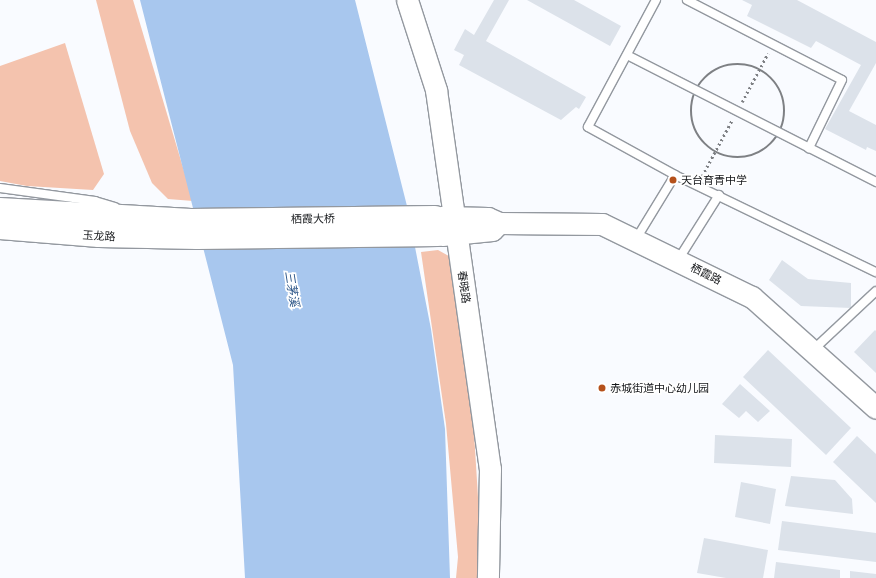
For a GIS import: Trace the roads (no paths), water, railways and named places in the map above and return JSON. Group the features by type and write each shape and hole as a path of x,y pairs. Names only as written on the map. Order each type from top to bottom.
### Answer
{"main road":[{"name":"玉龙路","path":"0,209 148,218 194,229"},
{"name":"栖霞大桥","path":"194,229 446,226"},
{"name":"玉龙路","path":"0,228 99,236 194,229"}],"street":[{"name":"春晓路","path":"407,0 436,90 446,226 490,469 488,578"},
{"name":"栖霞路","path":"446,226 492,230 499,223 602,224 752,297 876,408"}],"lane":[{"path":"656,0 588,127 675,175 876,272"},
{"path":"687,0 842,80 809,148"},
{"path":"627,55 876,182"},
{"path":"636,240 675,175"},
{"path":"0,188 95,201 148,218"},
{"path":"678,261 719,195"},
{"path":"813,351 876,291"}],"water":[{"name":"三茅溪","path":"140,0 355,0 407,206 431,329 445,429 450,578 245,578 233,365"}],"place":[{"name":"天台育青中学","path":"673,180"},
{"name":"赤城街道中心幼儿园","path":"602,388"}]}
